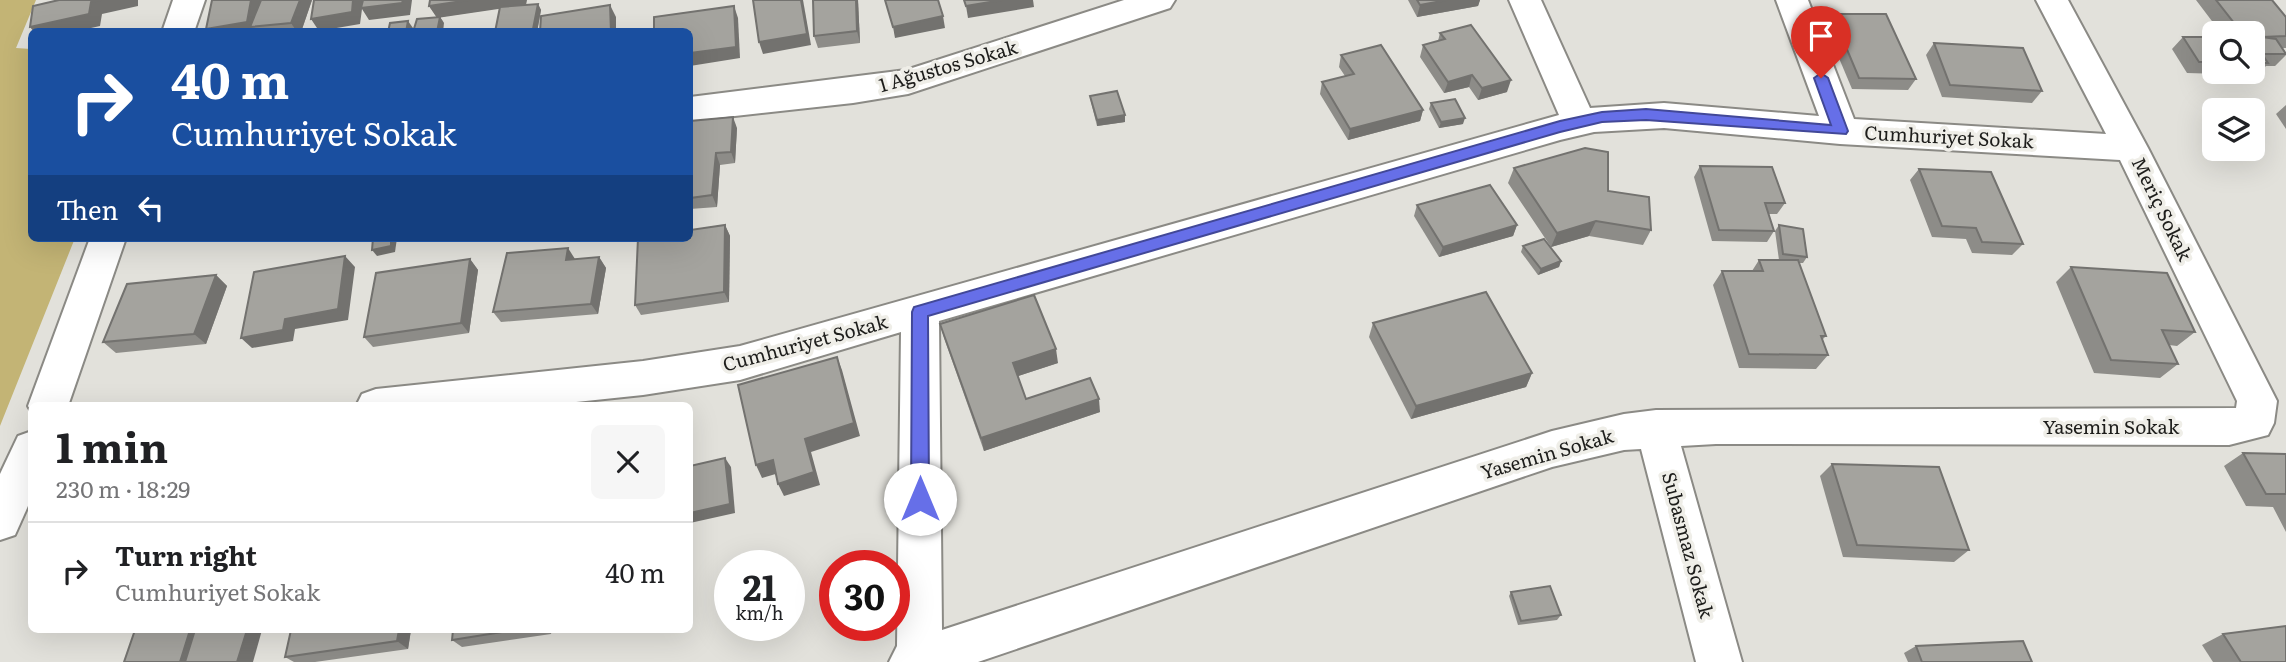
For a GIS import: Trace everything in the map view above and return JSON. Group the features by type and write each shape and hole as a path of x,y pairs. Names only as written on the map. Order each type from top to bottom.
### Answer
{"street":[{"path":"179,28 189,0"},
{"name":"1 Ağustos Sokak","path":"693,109 853,91 908,82 1159,0"},
{"path":"1525,0 1579,122"},
{"path":"1792,0 1841,131"},
{"name":"Meriç Sokak","path":"2052,0 2131,148 2257,401 2254,422"},
{"name":"Cumhuriyet Sokak","path":"414,402 687,373 740,363 1579,122 1646,115 1841,131 2131,148"},
{"path":"49,402 107,242"},
{"path":"916,661 920,312"},
{"name":"Yasemin Sokak","path":"916,661 1588,439 1656,428 2229,428 2254,422"},
{"name":"Subasmaz Sokak","path":"1656,428 1719,662"},
{"path":"0,521 28,458"}],"shaded area":[{"path":"0,0 36,0 16,48 28,49 28,242 73,242 0,426"}],"building":[{"path":"59,0 101,0 91,2 89,14 30,27 33,6"},
{"path":"212,0 251,0 247,22 206,28"},
{"path":"261,0 300,0 291,23 250,27"},
{"path":"314,0 353,0 352,12 311,19"},
{"path":"363,0 403,0 402,3 361,8"},
{"path":"430,0 469,0 429,6"},
{"path":"753,0 801,0 807,34 759,42"},
{"path":"813,0 856,0 857,31 814,36"},
{"path":"885,0 938,0 943,16 893,27"},
{"path":"964,0 1002,0 966,6"},
{"path":"1417,0 1447,0 1420,5"},
{"path":"2216,0 2272,0 2286,17 2286,36 2265,37 2265,21 2233,21"},
{"path":"538,4 533,28 496,28 500,7"},
{"path":"610,5 611,28 540,28 541,16"},
{"path":"734,6 736,47 693,53 693,28 654,28 654,17"},
{"path":"1832,14 1886,14 1916,79 1859,78"},
{"path":"440,17 438,28 414,28 417,19"},
{"path":"408,21 407,28 389,28 390,23"},
{"path":"1471,25 1511,80 1482,88 1472,75 1448,82 1423,45 1445,39 1440,33"},
{"path":"2183,37 2202,37 2202,62 2199,62"},
{"path":"2265,37 2276,39 2286,54 2265,54"},
{"path":"1934,43 2023,48 2042,91 1950,85"},
{"path":"1381,45 1423,110 1350,129 1322,82 1354,74 1341,55"},
{"path":"1117,91 1125,115 1097,120 1090,96"},
{"path":"1455,99 1465,118 1441,122 1431,103"},
{"path":"733,117 731,152 716,153 712,195 693,198 693,121"},
{"path":"1585,148 1608,152 1608,191 1649,197 1651,230 1596,221 1557,233 1514,168"},
{"path":"1700,166 1772,167 1785,203 1765,203 1774,231 1719,230"},
{"path":"1919,169 1991,172 2023,244 1982,242 1976,228 1942,226"},
{"path":"1490,185 1517,225 1443,247 1417,205"},
{"path":"725,225 724,292 635,305 638,242 693,242 693,230"},
{"path":"1779,225 1803,229 1807,257 1783,254"},
{"path":"1544,239 1561,261 1541,269 1523,246"},
{"path":"373,242 391,242 391,246 372,250"},
{"path":"568,248 566,260 599,257 591,304 493,312 507,253"},
{"path":"345,256 338,309 285,319 283,330 241,338 254,272"},
{"path":"470,259 461,323 364,337 376,273"},
{"path":"1759,260 1798,260 1826,336 1821,336 1828,355 1749,354 1722,271 1763,271"},
{"path":"2071,267 2167,273 2195,332 2162,330 2178,364 2111,360"},
{"path":"216,275 194,334 103,342 127,284"},
{"path":"1486,292 1532,373 1416,406 1373,323"},
{"path":"1034,295 1056,349 1013,363 1026,399 1090,378 1099,399 981,438 940,324"},
{"path":"837,357 854,423 805,439 814,472 778,484 773,460 756,465 738,385"},
{"path":"2243,453 2286,454 2286,494 2266,494"},
{"path":"725,458 730,504 693,512 693,465"},
{"path":"1832,464 1939,467 1969,550 1857,545"},
{"path":"1550,586 1561,615 1521,621 1511,592"},
{"path":"2286,626 2286,662 2241,662 2223,634"},
{"path":"134,633 189,633 180,662 124,662"},
{"path":"194,633 246,633 237,662 185,662"},
{"path":"290,633 398,633 397,641 285,657"},
{"path":"453,633 495,633 452,640"},
{"path":"2023,641 2032,662 1922,662 1916,646"}],"route":[{"path":"920,499 920,312 1602,117 1646,115 1841,131 1821,78"}]}
